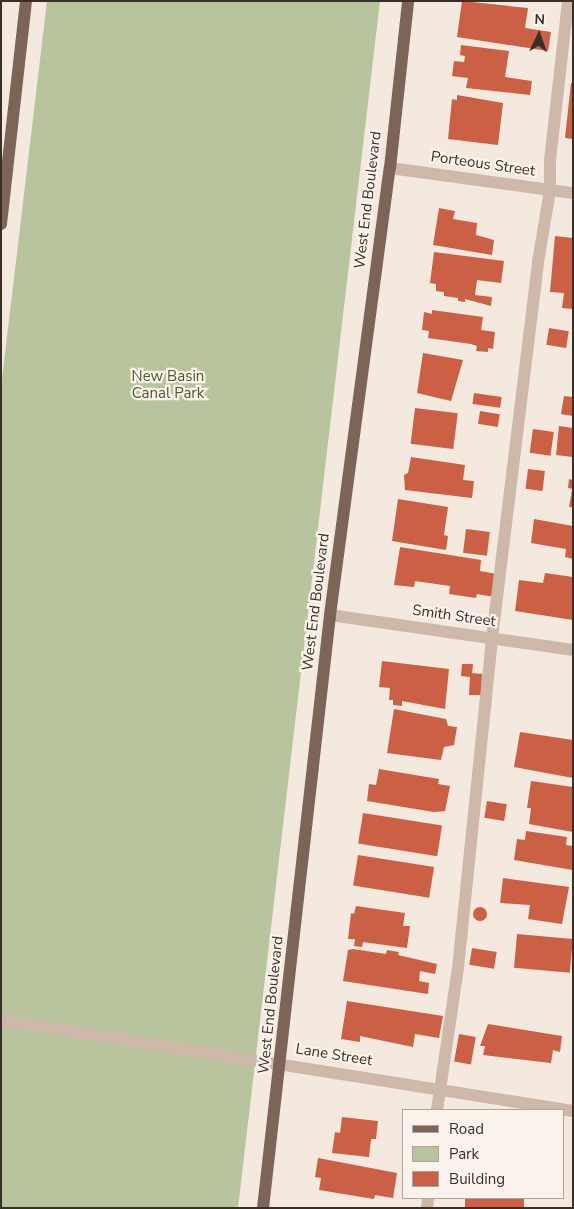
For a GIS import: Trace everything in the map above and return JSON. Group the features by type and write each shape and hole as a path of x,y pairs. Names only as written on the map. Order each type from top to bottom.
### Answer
{"main road":[{"path":"1,224 26,1"},
{"name":"West End Boulevard","path":"264,1208 282,1063 330,615 390,168 408,1"}],"street":[{"path":"437,1109 458,968 492,638 538,262 550,190 550,160 568,1"},
{"name":"Porteous Street","path":"390,168 573,193"},
{"name":"Smith Street","path":"330,615 573,650"},
{"name":"Lane Street","path":"1,1020 282,1063 561,1109"}],"green space":[{"name":"New Basin Canal Park","path":"47,1 380,1 238,1208 1,1208 1,387"}],"building":[{"path":"462,1 528,8 525,28 551,32 548,51 457,37"},
{"path":"461,45 509,51 505,77 532,81 530,95 466,88 468,78 452,76 454,61 464,62 465,56 460,55"},
{"path":"571,83 573,83 573,139 565,138"},
{"path":"457,95 503,103 498,145 448,139 452,99 457,100"},
{"path":"439,208 455,211 453,219 477,223 476,235 494,240 492,255 433,245"},
{"path":"555,236 573,238 573,309 562,308 564,293 550,292"},
{"path":"434,252 504,261 501,283 477,280 475,295 492,297 491,306 465,299 465,302 458,301 458,298 444,296 444,292 436,291 436,284 430,283"},
{"path":"432,310 483,317 481,330 495,332 493,349 488,348 488,352 476,351 477,346 471,344 428,338 429,331 422,330 424,312 432,314"},
{"path":"549,328 569,331 566,348 546,345"},
{"path":"423,353 463,360 451,401 417,393"},
{"path":"474,393 502,397 500,408 472,404"},
{"path":"564,396 573,397 573,416 561,414"},
{"path":"415,408 458,413 453,449 411,444"},
{"path":"480,411 500,414 498,427 478,424"},
{"path":"559,426 573,428 573,457 556,455"},
{"path":"533,429 554,432 550,456 530,453"},
{"path":"411,457 465,465 463,480 474,481 472,498 405,490 404,475 408,473"},
{"path":"528,469 545,471 542,491 526,489"},
{"path":"569,479 573,480 573,489 568,488"},
{"path":"572,490 573,507 569,507"},
{"path":"398,499 448,507 444,535 448,536 446,550 392,541"},
{"path":"534,519 573,526 573,559 565,557 566,549 531,543"},
{"path":"466,529 490,532 487,556 463,553"},
{"path":"400,547 481,560 480,571 497,574 494,597 477,594 476,598 449,594 450,586 415,581 414,587 394,585"},
{"path":"545,573 573,577 573,620 515,611 519,580 543,583"},
{"path":"382,661 449,669 445,709 402,701 402,706 393,705 393,700 389,700 390,688 379,687"},
{"path":"462,664 473,664 472,673 482,674 481,695 469,695 470,677 461,676"},
{"path":"394,709 446,719 448,726 457,727 454,745 444,747 441,760 387,753"},
{"path":"520,732 573,740 573,778 514,767"},
{"path":"379,769 439,779 438,784 450,786 445,811 434,812 367,801 369,784 376,785"},
{"path":"531,781 573,787 573,832 529,824 531,808 527,808"},
{"path":"487,801 507,804 504,821 484,818"},
{"path":"363,813 442,826 437,856 358,844"},
{"path":"526,831 567,837 566,845 573,846 573,870 514,860 517,839 525,840"},
{"path":"358,855 434,867 429,898 353,886"},
{"path":"503,878 569,887 562,924 528,919 530,905 500,903"},
{"path":"356,906 405,913 403,926 410,926 407,948 363,942 362,947 354,946 355,939 348,939 351,913 354,914"},
{"path":"480,907 485,909 487,914 485,919 480,921 475,919 473,914 475,909"},
{"path":"517,934 573,939 570,973 514,968"},
{"path":"472,948 497,952 494,969 469,965"},
{"path":"353,949 386,954 387,950 399,952 398,955 437,964 435,974 420,971 419,981 429,983 428,994 343,981 348,950"},
{"path":"347,1001 443,1016 439,1038 415,1034 413,1047 360,1036 360,1042 341,1039"},
{"path":"488,1024 562,1036 560,1052 553,1050 551,1063 483,1055 485,1046 480,1046"},
{"path":"459,1034 476,1037 471,1065 454,1062"},
{"path":"342,1117 378,1121 376,1139 371,1139 369,1157 332,1153 335,1132 340,1133"},
{"path":"318,1158 397,1173 393,1198 375,1195 374,1199 319,1190 321,1178 315,1177"},
{"path":"465,1199 524,1199 524,1208 465,1208"}]}
